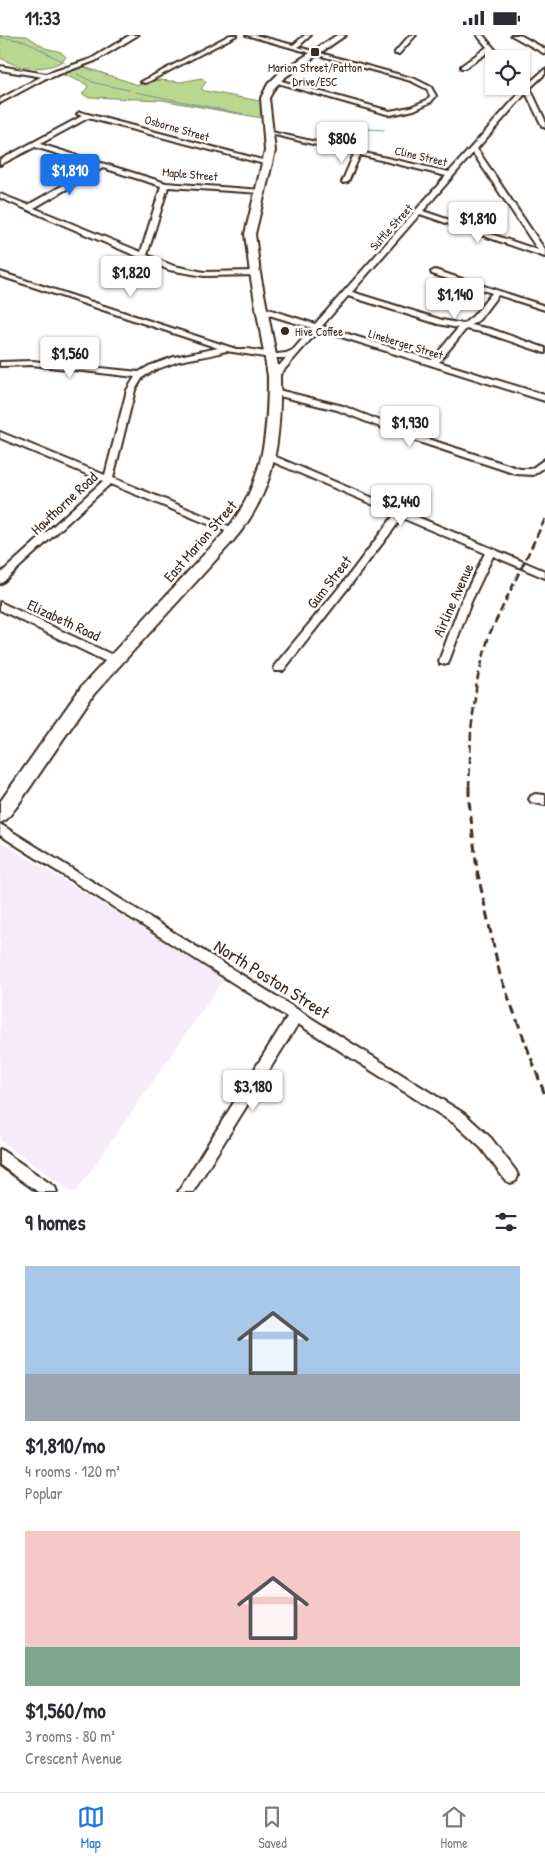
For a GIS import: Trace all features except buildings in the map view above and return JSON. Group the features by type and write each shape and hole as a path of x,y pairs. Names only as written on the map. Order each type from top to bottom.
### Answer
{"main road":[{"name":"East Marion Street","path":"0,815 36,767 71,712 233,531 256,498 263,478 267,456 274,392 274,375 255,273 250,234 268,163 270,142 265,98 276,81 342,35"},
{"path":"515,35 545,52"}],"street":[{"path":"0,101 46,76 93,60 135,35"},
{"path":"144,82 234,35"},
{"path":"249,35 420,83 429,88 433,96 429,101 412,109 390,113 276,81"},
{"path":"294,47 308,35"},
{"path":"397,53 413,35"},
{"path":"463,67 490,48 480,35"},
{"path":"0,68 46,76"},
{"name":"Suttle Street","path":"530,86 545,71"},
{"name":"Suttle Street","path":"274,375 522,95"},
{"path":"530,95 545,126"},
{"name":"Osborne Street","path":"34,144 83,115 268,163"},
{"name":"Cline Street","path":"269,132 452,175"},
{"path":"0,163 34,144"},
{"name":"Maple Street","path":"34,144 164,185 261,191"},
{"path":"474,150 545,255"},
{"path":"345,183 358,153"},
{"path":"28,208 102,167"},
{"path":"143,256 164,185"},
{"path":"0,196 172,268 195,273 255,273"},
{"path":"419,212 545,255"},
{"path":"0,267 28,280"},
{"path":"435,272 545,308"},
{"path":"0,274 28,280 243,347 248,351"},
{"path":"433,364 465,327 476,318 497,292"},
{"path":"347,293 442,322 488,331 545,351"},
{"name":"Lineberger Street","path":"262,310 545,398"},
{"path":"127,312 237,352 248,351 271,356 287,355 297,350"},
{"path":"0,365 43,363 140,375 170,361 216,352 226,348"},
{"name":"Hawthorne Road","path":"0,581 108,481 132,390 140,375"},
{"path":"274,392 340,408 404,434 519,472 529,473 542,465"},
{"path":"0,435 233,531"},
{"path":"267,456 545,575"},
{"name":"Gum Street","path":"280,668 350,581 400,514"},
{"name":"Airline Avenue","path":"444,661 466,602 490,552"},
{"name":"Elizabeth Road","path":"0,606 115,661"},
{"name":"North Poston Street","path":"0,829 460,1119 486,1143 511,1176"},
{"path":"185,1192 295,1016"},
{"path":"0,1156 50,1192"}],"shaded area":[{"path":"0,841 224,979 76,1192 71,1192 0,1140"}],"green space":[{"path":"0,35 27,36 45,48 61,52 66,57 63,61 52,66 28,68 17,66 0,58"},
{"path":"78,65 138,85 159,80 181,82 202,78 206,82 201,89 205,91 265,102 267,119 162,100 88,97 82,94 88,87 86,84 57,72"}],"waterway":[{"path":"0,37 25,41 65,63"},
{"path":"77,74 95,83 129,90"},
{"path":"136,92 243,114"},
{"path":"330,127 385,130"}],"railway":[{"path":"469,788 471,731 477,681 489,635 545,519"},
{"path":"469,788 477,870 500,975 545,1095"}],"place":[{"name":"Marion Street/Patton Drive/ESC","path":"315,52"},
{"name":"Hive Coffee","path":"285,331"}]}
